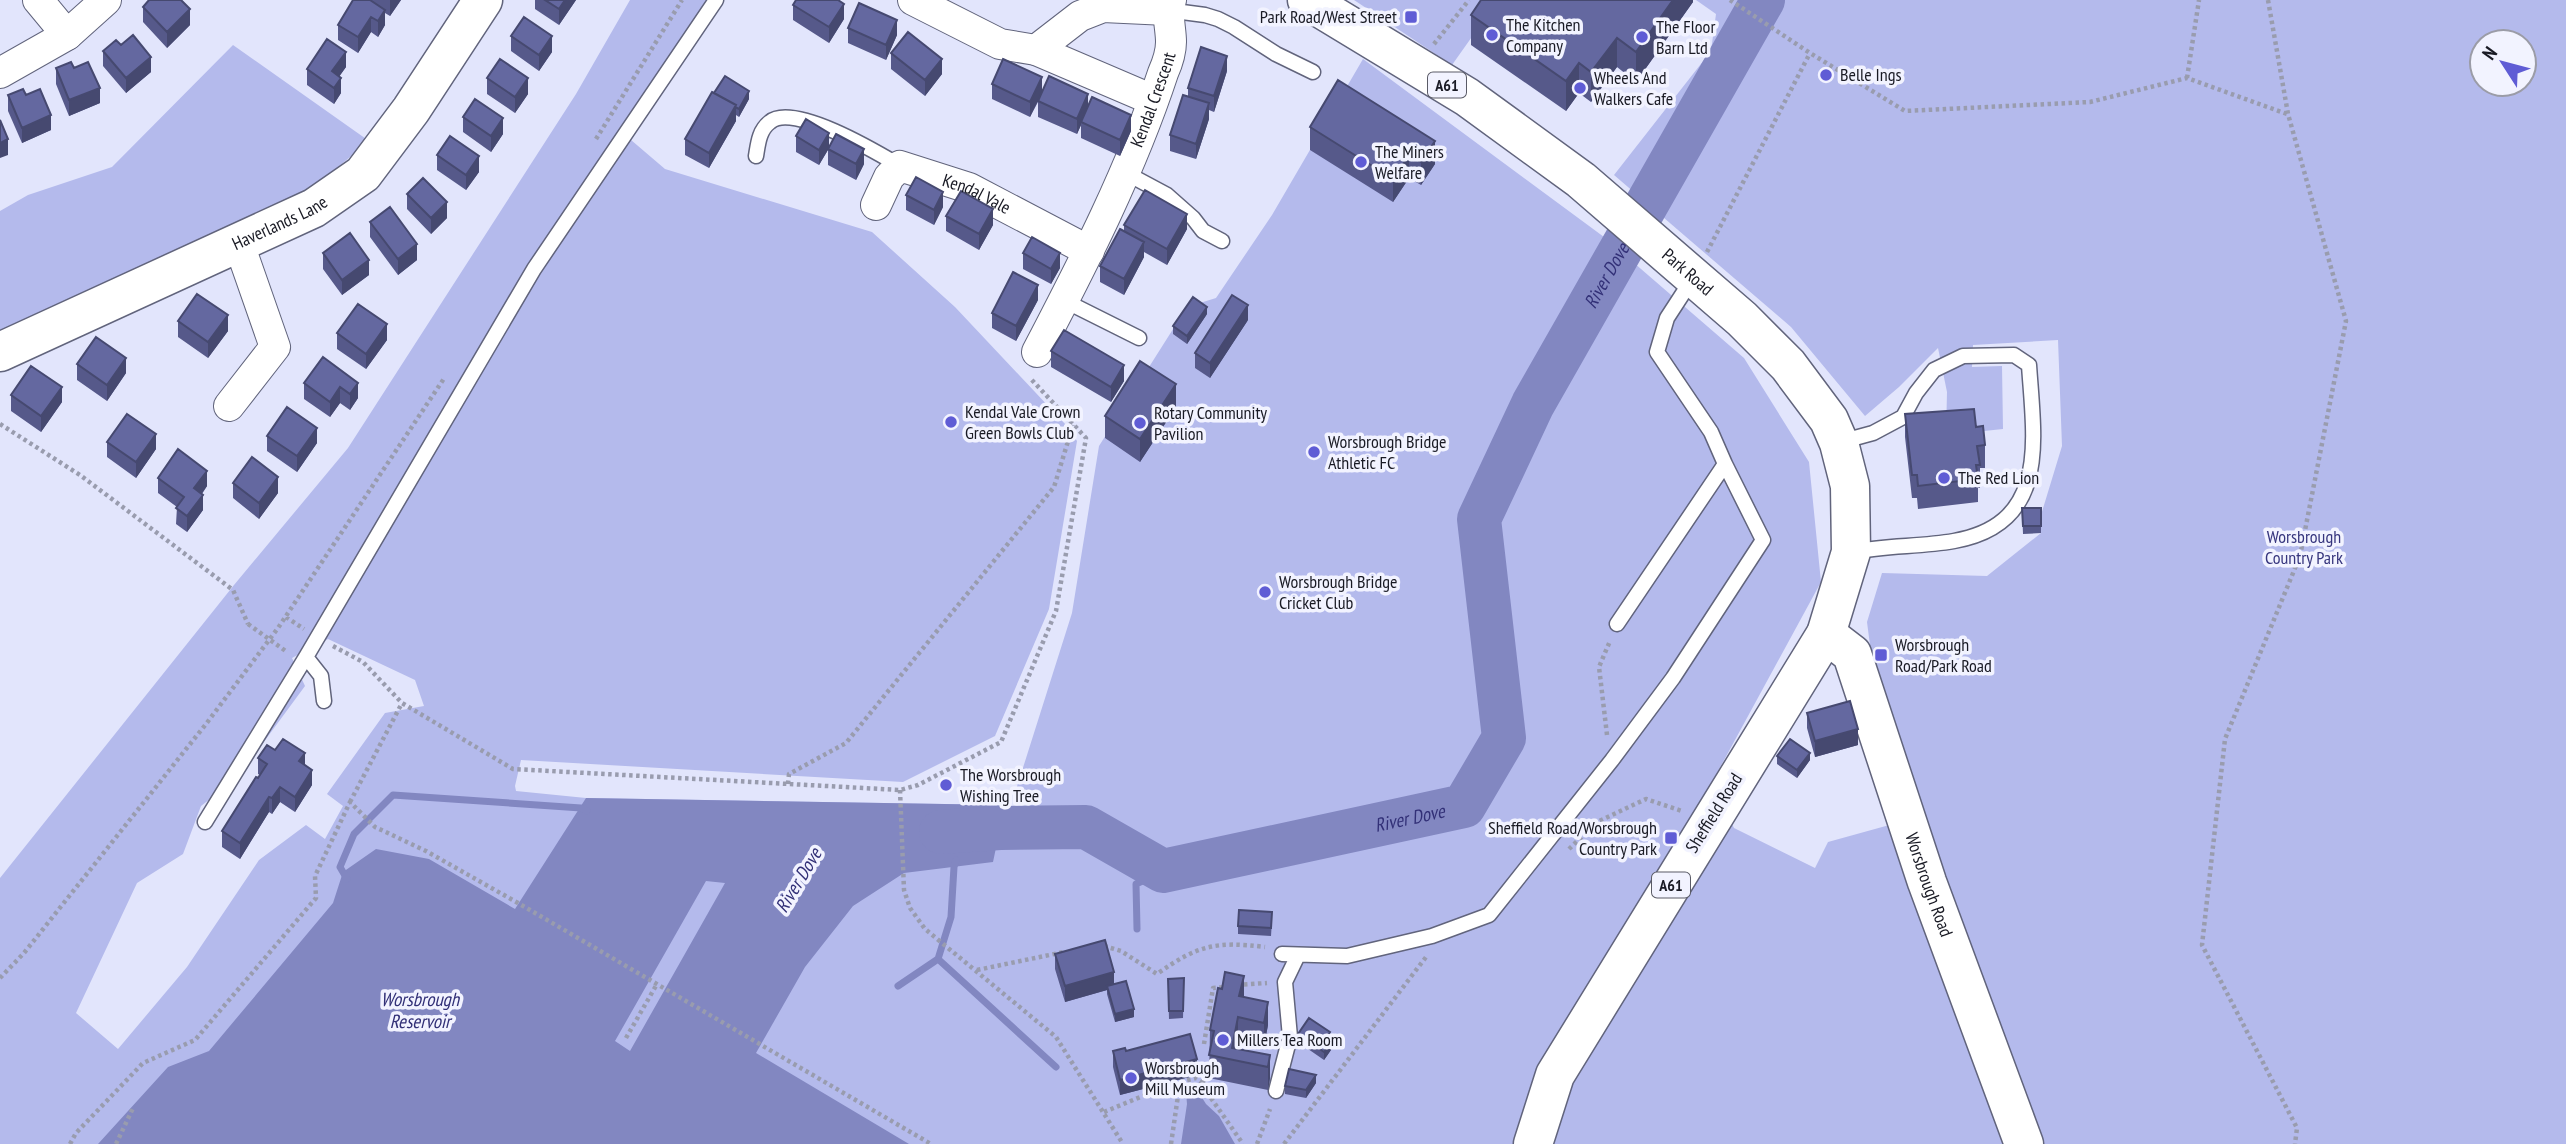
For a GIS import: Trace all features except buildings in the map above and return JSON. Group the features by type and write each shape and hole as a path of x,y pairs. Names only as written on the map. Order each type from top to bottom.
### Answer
{"main road":[{"name":"Haverlands Lane","path":"0,352 314,208 363,174 411,110 483,0"},
{"name":"Park Road","path":"1307,0 1467,97 1581,180 1742,319 1788,365 1829,420 1839,443 1850,485 1851,552 1826,634"},
{"name":"Sheffield Road","path":"1533,1144 1555,1075 1826,634"},
{"name":"Worsbrough Road","path":"1826,634 1852,654 1927,882 2024,1144"}],"street":[{"path":"38,0 66,35"},
{"path":"0,73 66,35 106,0"},
{"path":"913,0 1000,44 1035,50 1153,100"},
{"path":"1035,50 1080,16 1103,7 1169,5"},
{"name":"Kendal Crescent","path":"1121,180 1153,100 1171,44 1169,5"},
{"path":"876,205 889,177 900,166"},
{"name":"Kendal Vale","path":"900,166 970,188 1089,251"},
{"path":"1037,352 1089,251 1121,180"},
{"path":"229,405 275,346 239,244"}],"lane":[{"path":"205,822 306,657 534,269 716,0"},
{"path":"1169,5 1218,19 1276,54 1313,72"},
{"path":"756,156 760,135 770,121 781,117 845,134 900,166"},
{"path":"1121,180 1167,195 1193,218 1203,231 1222,241"},
{"path":"1282,954 1347,956 1432,936 1489,915 1612,760 1673,678 1763,540 1711,432 1657,352 1667,318 1693,277"},
{"path":"1063,300 1139,338"},
{"path":"1839,443 1872,433 1903,417 1916,393 1934,370 1963,356 2014,355 2029,365 2032,468 2023,495 2010,517 1986,533 1953,541 1881,546 1851,552"},
{"path":"1617,624 1725,464"},
{"path":"306,657 321,676 324,701"},
{"path":"1276,1091 1290,1037 1285,982 1298,955"}],"path":[{"path":"595,140 682,0"},
{"path":"1416,66 1469,0"},
{"path":"1730,0 1905,111 2090,102 2187,78 2288,114"},
{"path":"2187,78 2199,0"},
{"path":"2268,0 2288,114 2346,321 2301,555 2225,739 2202,945 2297,1128 2295,1144"},
{"path":"1693,277 1810,53"},
{"path":"286,617 316,637 363,662 402,703 513,769 900,790 918,785 1001,742 1056,611 1086,439 1025,371 1037,352"},
{"path":"0,978 24,953 198,735 286,617 448,373"},
{"path":"788,784 789,774 846,743 1054,488 1073,424"},
{"path":"0,425 80,475 233,590 248,624 287,652"},
{"path":"1612,760 1599,667 1617,624"},
{"path":"70,1144 76,1133 143,1063 195,1040 308,909 316,898 315,876 402,703"},
{"path":"900,790 904,890 910,908 925,929 1056,1037 1123,1144"},
{"path":"1560,856 1597,822 1646,799 1709,821"},
{"path":"350,802 375,827 426,851 518,903 931,1144"},
{"path":"1284,1144 1427,955 1432,936"},
{"path":"1099,944 1121,951 1157,974 1200,948 1231,943 1265,947 1282,954"},
{"path":"977,970 1072,950"},
{"path":"1204,1044 1213,988 1285,982"},
{"path":"626,1038 657,984"},
{"path":"1206,1072 1204,1088 1243,1144"},
{"path":"1171,1144 1180,1082 1196,1078 1203,1083"},
{"path":"1104,1112 1172,1084"},
{"path":"1257,1144 1276,1091"},
{"path":"116,1144 134,1106"}],"green space":[{"name":"Worsbrough Country Park","path":"630,0 714,0 624,134 665,169 872,232 955,307 1066,425 1077,441 1049,609 995,736 903,782 521,760 516,791 586,798 1005,805 1040,814 1015,793 1072,613 1099,446 1187,307 1216,298 1272,215 1363,59 1604,237 1744,358 1809,462 1821,582 1711,784 1734,828 1815,868 1828,842 1893,824 1867,622 1882,573 1987,576 2041,533 2041,515 2062,446 2058,340 1973,345 1972,367 2002,366 2003,429 1946,435 1947,392 1938,348 1865,416 1791,327 1614,175 1711,51 1716,14 1696,0 2566,0 2566,1144 0,1144 0,878 234,585 348,448 576,94","holes":["328,639 415,680 424,706 385,713 327,794 343,806 325,839 306,825 259,860 187,967 118,1049 76,1013 137,883 183,854 201,806 238,777 305,686 292,658"]},
{"path":"1354,0 1498,0 1452,65"},
{"path":"233,45 369,141 293,205 0,332 0,211 28,195 112,167"}],"water":[{"name":"Worsbrough Reservoir","path":"586,798 1005,805 993,862 904,873 853,906 805,967 756,1053 909,1144 98,1144 168,1067 209,1051 333,903 343,872 376,849 429,859 515,909","holes":["706,881 725,883 630,1051 615,1041"]},
{"path":"1196,1088 1206,1104 1219,1116 1235,1144 1181,1144 1187,1104 1186,1092"}],"waterway":[{"name":"River Dove","path":"941,832 1086,827 1163,871 1464,806 1504,738 1479,519 1533,404 1763,0"},
{"path":"347,879 340,867 354,834 393,795 581,808 587,811"},
{"path":"956,860 951,917 938,959 1056,1067"},
{"path":"1137,929 1136,884 1163,871"},
{"path":"898,986 938,959"}],"place":[{"name":"Park Road/West Street","path":"1411,17"},
{"name":"The Kitchen Company","path":"1492,35"},
{"name":"The Floor Barn Ltd","path":"1642,37"},
{"name":"Belle Ings","path":"1826,75"},
{"name":"Wheels And Walkers Cafe","path":"1580,88"},
{"name":"The Miners Welfare","path":"1361,162"},
{"name":"Kendal Vale Crown Green Bowls Club","path":"951,422"},
{"name":"Rotary Community Pavilion","path":"1140,423"},
{"name":"Worsbrough Bridge Athletic FC","path":"1314,452"},
{"name":"The Red Lion","path":"1944,478"},
{"name":"Worsbrough Bridge Cricket Club","path":"1265,592"},
{"name":"Worsbrough Road/Park Road","path":"1881,655"},
{"name":"The Worsbrough Wishing Tree","path":"946,785"},
{"name":"Sheffield Road/Worsbrough Country Park","path":"1671,838"},
{"name":"Millers Tea Room","path":"1223,1040"},
{"name":"Worsbrough Mill Museum","path":"1131,1078"}]}
